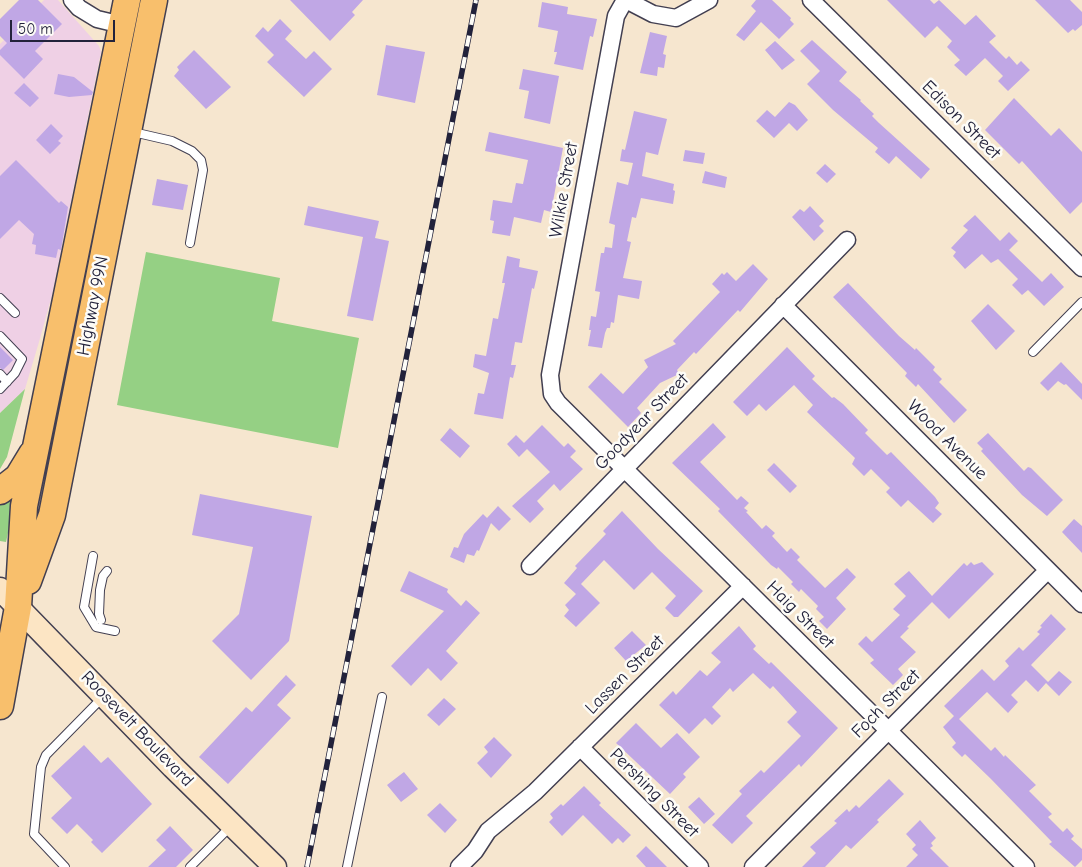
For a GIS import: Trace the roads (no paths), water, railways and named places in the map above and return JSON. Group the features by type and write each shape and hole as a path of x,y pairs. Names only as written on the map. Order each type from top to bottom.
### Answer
{"main road":[{"name":"Highway 99N","path":"18,607 52,515 154,0"},
{"name":"Highway 99N","path":"0,706 18,607 24,506 125,12"},
{"path":"0,491 18,477 38,445"},
{"name":"Roosevelt Boulevard","path":"0,589 275,867"}],"street":[{"path":"72,0 80,8 97,19 125,12"},
{"name":"Wilkie Street","path":"550,388 550,375 616,16 626,0 653,14 668,18 683,15 709,0"},
{"name":"Edison Street","path":"811,0 1082,268"},
{"name":"Goodyear Street","path":"530,566 847,240"},
{"name":"Wood Avenue","path":"783,305 1082,604"},
{"name":"Haig Street","path":"550,388 558,403 1026,867"},
{"name":"Foch Street","path":"753,867 1048,570"},
{"name":"Lassen Street","path":"459,867 475,852 488,831 535,792 743,586"},
{"name":"Pershing Street","path":"580,747 700,867"}],"lane":[{"path":"128,132 172,141 192,151 201,160 203,170 190,243"},
{"path":"0,298 15,313"},
{"path":"1033,352 1082,302"},
{"path":"0,336 22,359 15,373 0,389"},
{"path":"0,374 7,382"},
{"path":"93,556 84,601 86,613 96,627 114,631"},
{"path":"101,620 99,614 100,590 103,576 107,571"},
{"path":"65,867 34,834 41,767 46,755 104,696"},
{"path":"347,867 382,697"},
{"path":"190,867 232,824"}],"railway":[{"path":"307,867 476,0"}]}
